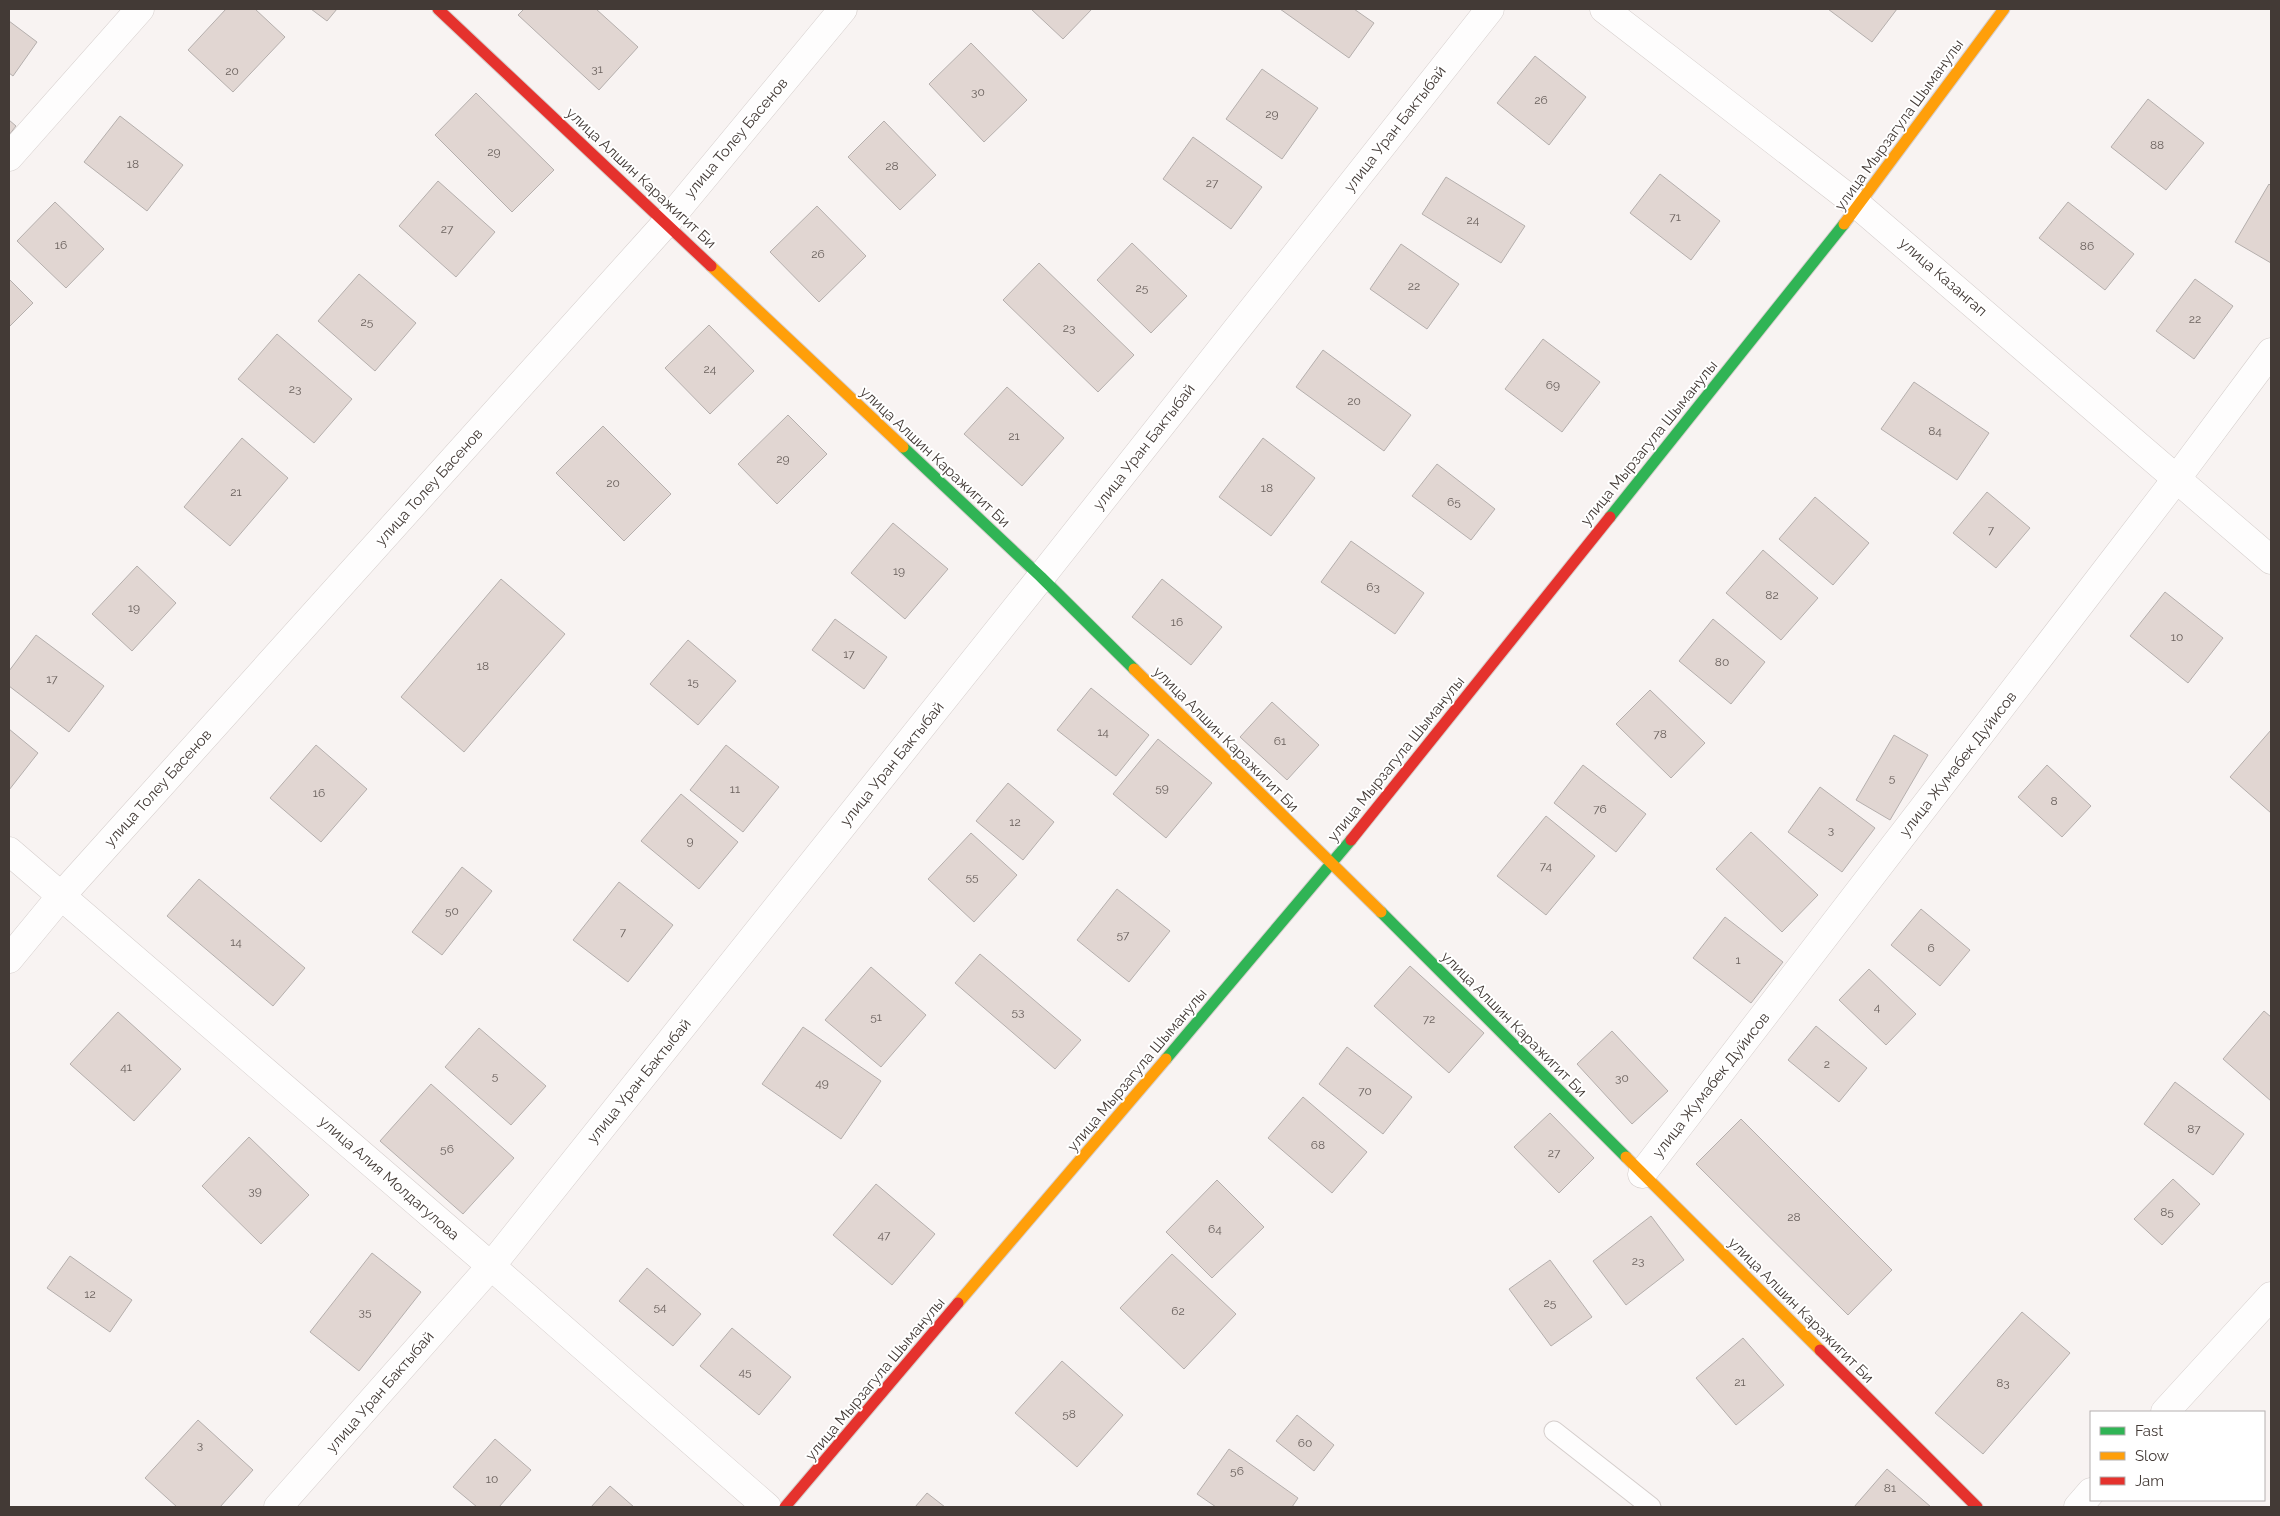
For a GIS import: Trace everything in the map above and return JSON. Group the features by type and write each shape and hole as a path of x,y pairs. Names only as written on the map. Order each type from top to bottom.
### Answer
{"street":[{"path":"9,157 140,9"},
{"name":"улица Алшин Каражигит Би","path":"438,9 1041,577 1332,863 1977,1507"},
{"name":"улица Толеу Басенов","path":"9,959 61,896 666,222 843,9"},
{"name":"улица Уран Бактыбай","path":"278,1507 491,1266 1041,577 1490,9"},
{"name":"улица Казангап","path":"1604,9 1859,206 2271,560"},
{"name":"улица Мырзагула Шыманулы","path":"785,1507 1332,863 1859,206 2004,9"},
{"name":"улица Жумабек Дуйисов","path":"1642,1174 2177,478 2271,352"},
{"name":"улица Алия Молдагулова","path":"9,851 491,1266 767,1507"},
{"path":"2166,1411 2271,1296"},
{"path":"2078,1507 2090,1493"}],"lane":[{"path":"1554,1431 1651,1507"}],"building":[{"path":"226,9 255,9 285,37 233,92 188,50"},
{"path":"311,9 337,9 327,21"},
{"path":"524,9 596,9 638,47 599,90 518,15"},
{"path":"1031,9 1092,9 1063,39"},
{"path":"1280,9 1354,9 1374,23 1349,58"},
{"path":"1828,9 1897,9 1872,42"},
{"path":"9,21 37,42 13,76 9,73"},
{"path":"971,43 1027,100 984,142 929,84"},
{"path":"1535,56 1586,97 1549,145 1497,103"},
{"path":"1262,69 1318,108 1282,159 1226,119"},
{"path":"476,93 554,170 512,212 435,135"},
{"path":"2148,99 2204,143 2166,190 2111,147"},
{"path":"120,116 183,165 147,211 84,162"},
{"path":"9,120 16,126 9,135"},
{"path":"884,121 936,175 900,210 848,157"},
{"path":"1193,137 1262,187 1231,229 1163,179"},
{"path":"1660,174 1720,221 1691,260 1630,213"},
{"path":"1446,177 1525,226 1501,263 1422,214"},
{"path":"438,181 495,232 456,277 399,226"},
{"path":"2269,184 2271,186 2271,263 2235,242"},
{"path":"55,202 104,249 66,288 17,241"},
{"path":"2068,202 2134,254 2105,290 2039,238"},
{"path":"817,206 866,256 819,302 770,252"},
{"path":"1132,243 1187,296 1151,333 1097,280"},
{"path":"1401,244 1459,284 1427,329 1370,289"},
{"path":"1039,263 1134,355 1098,392 1003,300"},
{"path":"359,274 416,323 375,371 318,321"},
{"path":"9,279 33,303 9,327"},
{"path":"2195,279 2233,306 2194,359 2156,331"},
{"path":"709,325 754,371 710,414 665,368"},
{"path":"277,334 352,399 314,443 238,379"},
{"path":"1543,339 1600,382 1562,432 1505,389"},
{"path":"1323,350 1411,415 1384,451 1296,387"},
{"path":"1914,382 1989,433 1957,480 1881,429"},
{"path":"1007,387 1064,438 1022,486 964,434"},
{"path":"788,415 827,454 777,504 738,464"},
{"path":"603,426 671,494 624,541 556,473"},
{"path":"242,438 288,478 230,546 184,507"},
{"path":"1263,438 1315,478 1271,536 1219,497"},
{"path":"1437,464 1495,509 1471,540 1412,496"},
{"path":"1987,492 2030,528 1996,568 1953,533"},
{"path":"1815,497 1869,543 1833,585 1779,539"},
{"path":"893,523 948,569 905,619 851,573"},
{"path":"1351,541 1424,593 1395,634 1321,582"},
{"path":"1763,550 1818,598 1781,640 1726,593"},
{"path":"137,566 176,603 132,651 92,614"},
{"path":"501,579 565,634 464,752 401,697"},
{"path":"1162,579 1222,627 1191,665 1132,617"},
{"path":"2165,592 2223,638 2188,683 2130,636"},
{"path":"835,619 887,657 864,689 812,650"},
{"path":"1713,619 1765,662 1731,704 1679,661"},
{"path":"36,635 104,686 69,732 9,686 9,671"},
{"path":"688,640 736,681 698,725 650,684"},
{"path":"1091,688 1149,735 1116,776 1057,730"},
{"path":"1650,690 1705,743 1671,778 1616,724"},
{"path":"1272,702 1319,745 1287,780 1240,737"},
{"path":"9,729 38,753 9,790"},
{"path":"2271,730 2271,813 2230,777"},
{"path":"1894,735 1928,755 1890,820 1856,800"},
{"path":"1158,739 1212,783 1166,838 1113,794"},
{"path":"316,745 367,789 321,842 270,798"},
{"path":"726,745 779,787 743,832 690,790"},
{"path":"1583,765 1646,814 1616,852 1554,803"},
{"path":"2047,765 2091,806 2062,837 2018,797"},
{"path":"1008,783 1054,822 1023,860 976,821"},
{"path":"1820,787 1875,828 1842,872 1788,832"},
{"path":"681,794 738,842 699,889 641,841"},
{"path":"1546,816 1595,856 1546,915 1497,876"},
{"path":"1751,832 1818,895 1782,932 1716,869"},
{"path":"971,833 1017,875 974,922 928,879"},
{"path":"462,867 492,891 442,955 412,932"},
{"path":"199,879 305,968 273,1006 167,916"},
{"path":"619,882 673,925 628,982 573,940"},
{"path":"1117,889 1170,931 1129,982 1077,940"},
{"path":"1921,909 1970,950 1940,986 1891,945"},
{"path":"1725,917 1783,962 1751,1003 1693,958"},
{"path":"980,954 1081,1040 1055,1069 955,983"},
{"path":"1410,966 1484,1033 1449,1073 1374,1006"},
{"path":"871,967 926,1015 881,1067 825,1020"},
{"path":"1869,969 1916,1014 1886,1045 1839,1000"},
{"path":"2264,1011 2271,1017 2271,1101 2223,1059"},
{"path":"118,1012 181,1069 134,1121 70,1064"},
{"path":"1816,1026 1867,1068 1839,1102 1788,1060"},
{"path":"803,1027 881,1081 841,1139 762,1084"},
{"path":"479,1028 546,1086 511,1125 445,1067"},
{"path":"1612,1031 1668,1091 1632,1124 1577,1064"},
{"path":"1347,1047 1412,1097 1383,1134 1319,1084"},
{"path":"2175,1082 2244,1134 2213,1175 2144,1124"},
{"path":"431,1084 514,1158 463,1214 380,1141"},
{"path":"1303,1097 1367,1152 1332,1193 1268,1138"},
{"path":"1550,1113 1594,1158 1559,1193 1514,1147"},
{"path":"1741,1119 1892,1270 1848,1315 1696,1164"},
{"path":"249,1137 309,1195 261,1244 202,1186"},
{"path":"2173,1179 2200,1204 2162,1245 2134,1219"},
{"path":"1217,1180 1264,1227 1212,1278 1166,1232"},
{"path":"876,1184 935,1234 892,1285 833,1235"},
{"path":"1651,1216 1684,1260 1626,1305 1593,1261"},
{"path":"372,1253 421,1292 359,1371 310,1332"},
{"path":"1172,1254 1236,1314 1184,1369 1120,1308"},
{"path":"70,1256 132,1300 110,1332 47,1288"},
{"path":"1550,1260 1592,1317 1551,1346 1509,1289"},
{"path":"647,1268 701,1314 673,1346 619,1301"},
{"path":"2022,1312 2070,1353 1983,1454 1935,1413"},
{"path":"732,1328 791,1377 759,1415 700,1366"},
{"path":"1743,1338 1784,1385 1736,1425 1696,1378"},
{"path":"1062,1361 1123,1415 1077,1467 1015,1413"},
{"path":"1297,1415 1334,1445 1314,1471 1276,1441"},
{"path":"198,1420 253,1470 220,1507 177,1507 145,1478"},
{"path":"495,1439 531,1470 499,1507 477,1507 453,1487"},
{"path":"1229,1449 1298,1498 1292,1507 1216,1507 1197,1494"},
{"path":"1887,1469 1931,1507 1854,1507"},
{"path":"610,1486 634,1507 591,1507"},
{"path":"927,1493 945,1507 915,1507"}],"traffic: fast":[{"path":"1610,517 1844,224"},
{"path":"903,447 1041,577 1134,669"},
{"path":"1166,1059 1351,840"},
{"path":"1381,912 1626,1157"}],"traffic: slow":[{"path":"1844,224 2004,9"},
{"path":"711,266 903,447"},
{"path":"1134,669 1381,912"},
{"path":"958,1303 1166,1059"},
{"path":"1626,1157 1820,1350"}],"traffic: jam":[{"path":"438,9 711,266"},
{"path":"1351,840 1610,517"},
{"path":"785,1507 958,1303"},
{"path":"1820,1350 1977,1507"}]}
